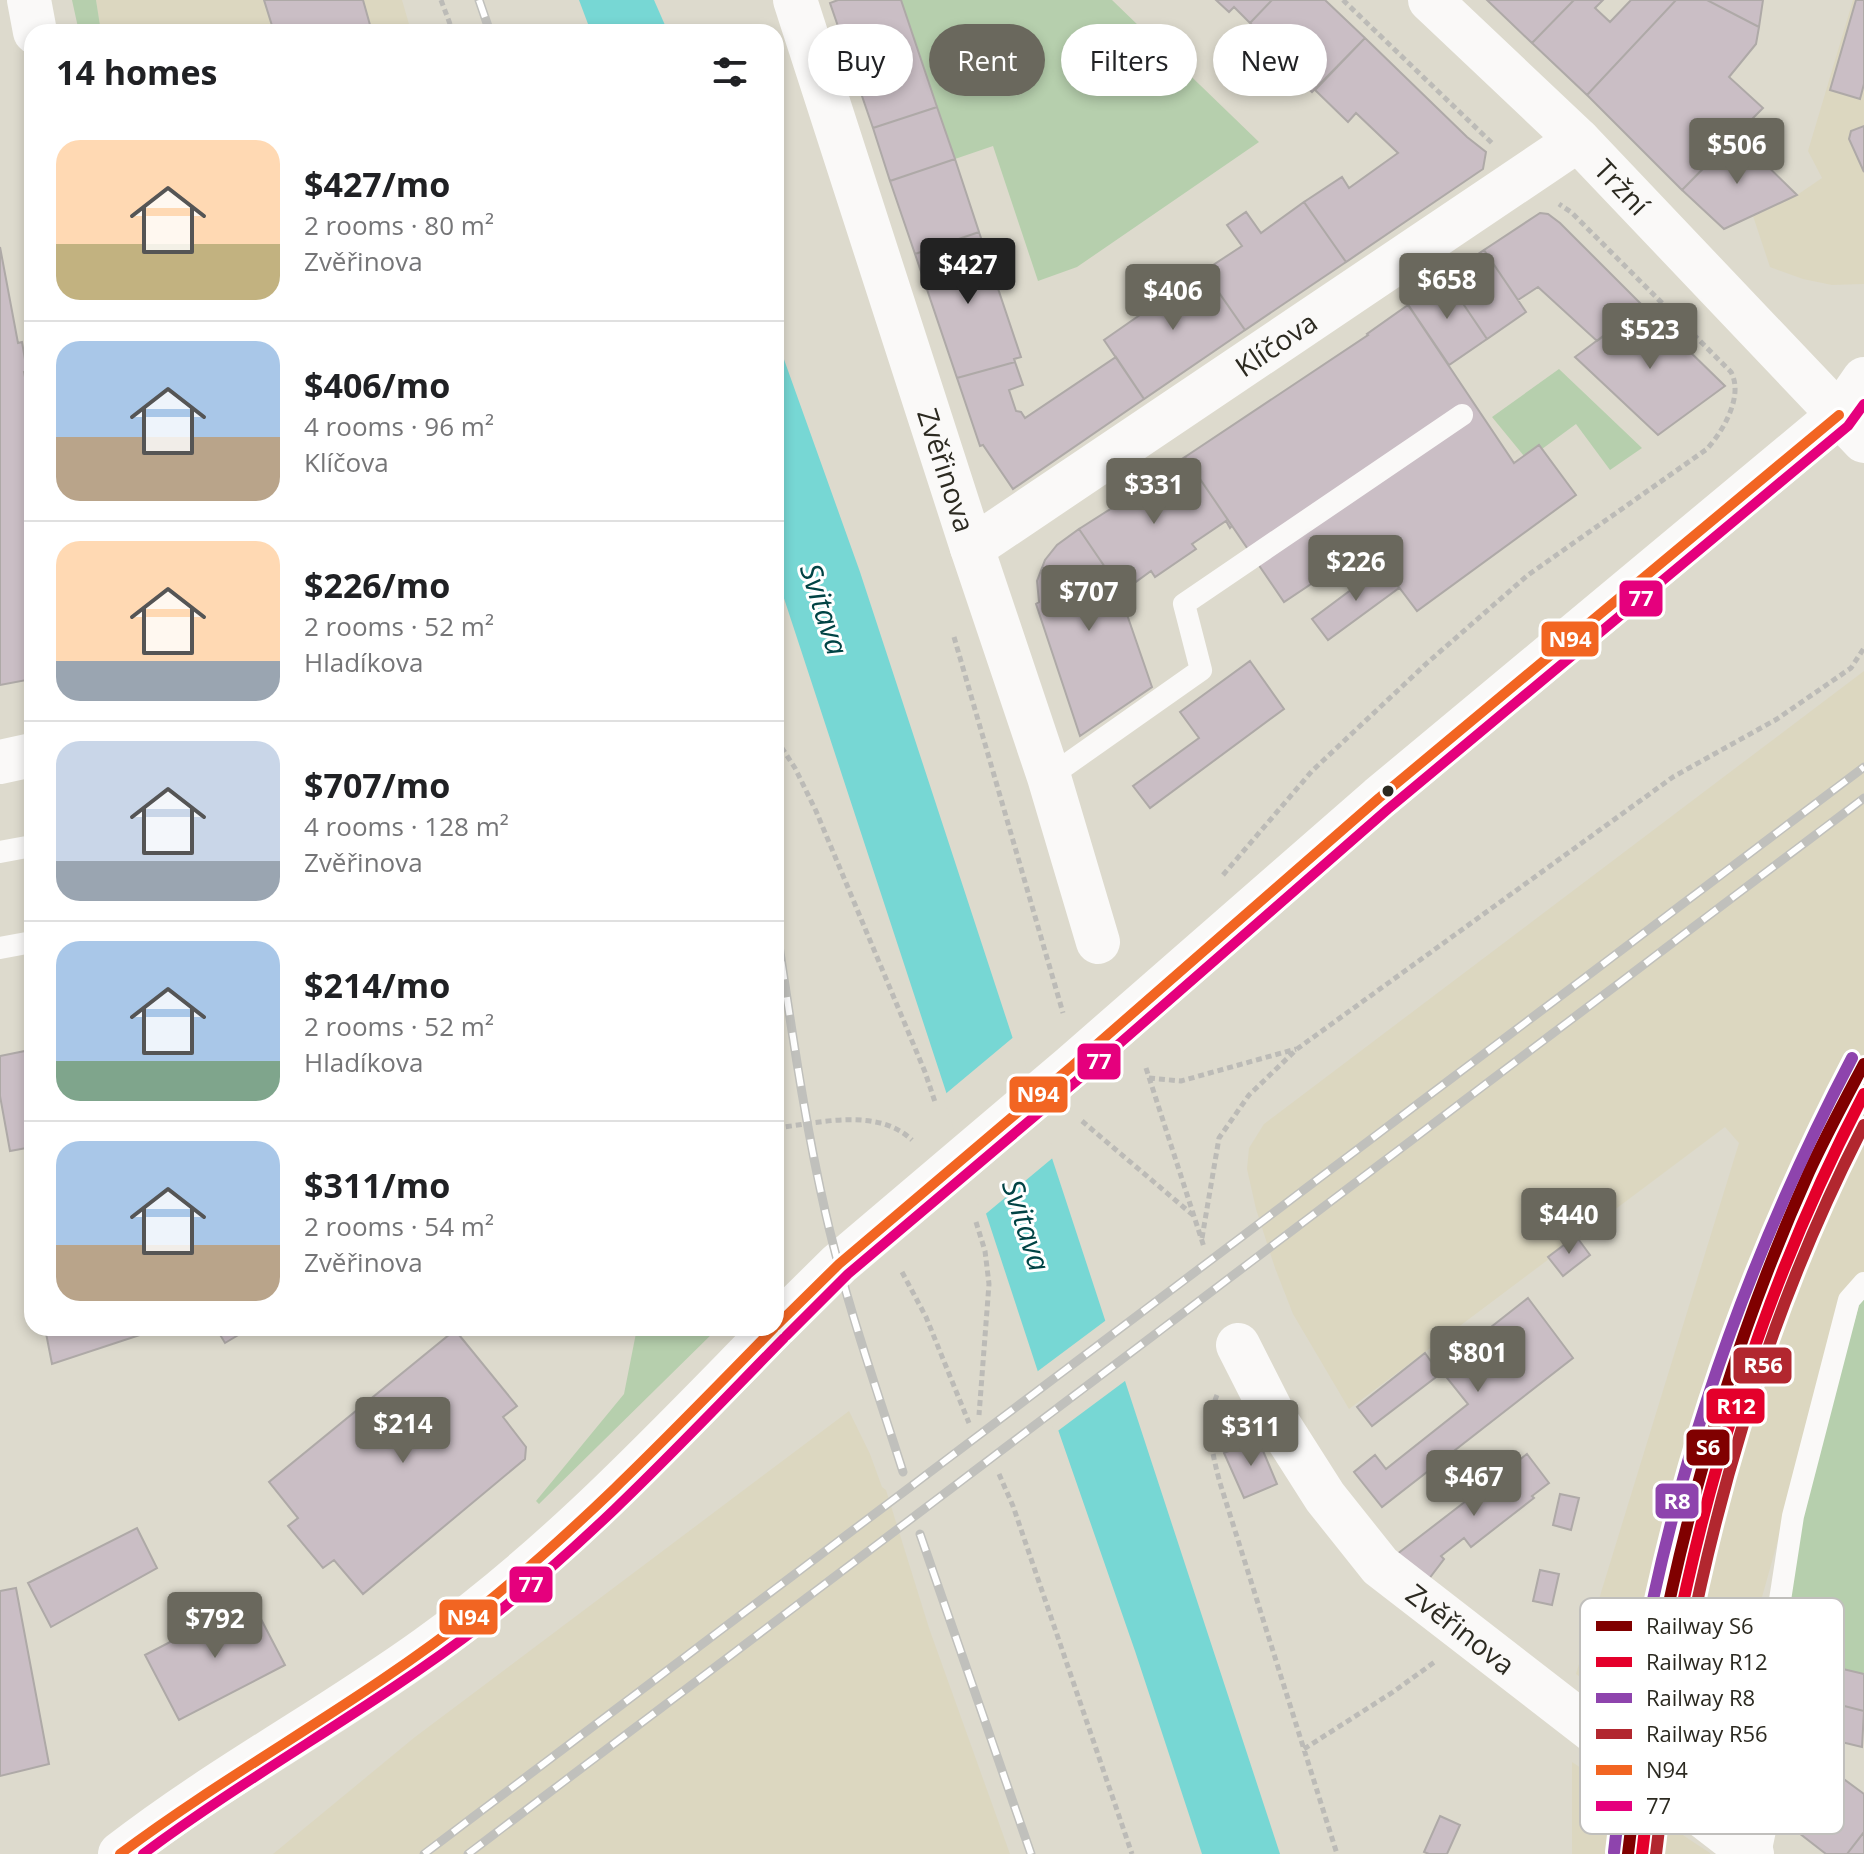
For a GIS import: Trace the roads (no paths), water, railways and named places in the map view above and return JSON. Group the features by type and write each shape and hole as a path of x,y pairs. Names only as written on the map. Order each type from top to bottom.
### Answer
{"street":[{"path":"29,0 34,24"},
{"name":"Zvěřinova","path":"795,0 1049,777 1098,942"},
{"name":"Tržní","path":"1430,0 1578,140 1856,421"},
{"name":"Klíčova","path":"972,548 1578,140"},
{"path":"784,1318 839,1264 927,1187 1071,1067 1390,789 1856,421 1864,379"},
{"path":"0,762 24,757"},
{"path":"120,1854 221,1781 374,1684 479,1609 574,1529 766,1336"},
{"name":"Zvěřinova","path":"1238,1345 1276,1420 1317,1485 1380,1566 1580,1720"},
{"name":"Zvěřinova","path":"1726,1834 1752,1854"}],"lane":[{"path":"1049,777 1201,670 1184,604 1462,415"},
{"path":"0,852 24,848"},
{"path":"0,948 24,944"},
{"path":"1780,1598 1793,1516 1849,1300 1864,1283"},
{"path":"1760,1854 1764,1834"}],"water":[{"path":"579,0 654,0 664,24 588,24"},
{"name":"Svitava","path":"784,359 860,572 1280,1854 1202,1854 1039,1375 784,598"}],"railway":[{"path":"479,0 487,24"},
{"path":"424,1854 1864,767"},
{"path":"468,1854 1864,798"},
{"path":"784,978 804,1107 826,1215 852,1312 903,1472"},
{"path":"920,1534 1031,1854"}],"rail line":[{"name":"R8","path":"1654,1598 1690,1456 1735,1320 1789,1187 1852,1058"},
{"name":"S6","path":"1670,1598 1692,1506 1743,1337 1815,1158 1864,1064"},
{"name":"R12","path":"1685,1598 1718,1464 1747,1369 1781,1275 1820,1184 1864,1094"},
{"name":"R56","path":"1698,1598 1727,1480 1754,1389 1786,1299 1864,1125"},
{"name":"R8","path":"1614,1852 1616,1834"},
{"name":"S6","path":"1628,1854 1631,1834"},
{"name":"R12","path":"1642,1854 1645,1834"},
{"name":"R56","path":"1656,1854 1659,1834"}]}
